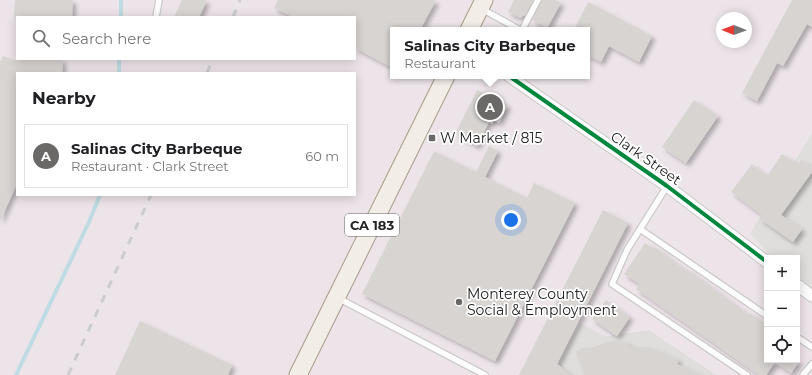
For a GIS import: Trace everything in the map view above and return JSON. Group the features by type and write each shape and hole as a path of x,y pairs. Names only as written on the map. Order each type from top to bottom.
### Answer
{"main road":[{"path":"470,27 482,4"},
{"name":"CA 183","path":"298,375 445,79"}],"street":[{"name":"Clark Street","path":"513,79 668,186 764,260"},
{"path":"800,287 812,296"}],"lane":[{"path":"156,16 159,0"},
{"path":"523,27 538,0"},
{"path":"482,4 516,27"},
{"path":"668,186 627,250 612,284 748,375"},
{"path":"640,229 764,314"},
{"path":"336,297 485,375"},
{"path":"800,339 812,347"},
{"path":"803,375 812,364"}],"shaded area":[{"path":"0,0 812,0 812,133 750,233 769,255 764,255 764,363 800,363 800,291 812,305 812,375 717,375 649,330 606,336 580,323 553,375 0,375"},
{"path":"812,133 812,305 800,291 800,255 769,255 750,233"},
{"path":"580,323 606,336 649,330 717,375 553,375"}],"building":[{"path":"15,0 73,0 72,16 14,17"},
{"path":"182,0 207,0 199,16 174,16"},
{"path":"278,0 436,0 422,27 390,27 390,66 356,49 356,16 291,16 274,8"},
{"path":"514,0 533,0 525,16 523,15 521,18 508,12"},
{"path":"542,0 555,0 561,3 548,27 532,20"},
{"path":"792,0 812,0 812,27 807,24 783,66 777,63 757,101 742,93"},
{"path":"588,2 652,36 639,62 609,46 601,62 590,56 590,27 576,27"},
{"path":"3,56 12,60 62,60 63,72 16,72 16,186 0,221 0,62"},
{"path":"477,90 508,105 499,123 494,120 492,124 489,122 477,146 455,134"},
{"path":"694,100 718,116 686,163 662,147"},
{"path":"489,146 498,151 485,177 527,198 534,183 575,203 495,361 362,294 434,151 476,172"},
{"path":"782,154 798,165 801,160 812,167 812,172 781,215 802,229 793,242 760,219 762,215 731,192 752,164 767,176"},
{"path":"603,210 628,223 557,364 571,375 519,375"},
{"path":"645,243 653,249 655,247 686,271 687,269 749,315 750,313 764,323 764,363 774,363 766,375 759,375 636,289 640,284 624,274"},
{"path":"606,300 630,317 617,336 592,319"},
{"path":"140,321 232,365 228,375 115,375"},
{"path":"612,341 626,342 629,346 652,348 679,360 677,364 702,375 585,375 576,351"},
{"path":"776,363 798,363 791,373"}],"waterway":[{"path":"121,0 121,16"},
{"path":"119,60 119,72"},
{"path":"16,375 89,222 100,196"}],"railway":[{"path":"233,16 240,0"},
{"path":"207,72 213,60"},
{"path":"68,375 151,196"}],"cycle path":[{"path":"513,79 667,186 764,260"}],"place":[{"name":"Salinas City Barbeque","path":"490,107"},
{"name":"W Market / 815","path":"432,138"},
{"name":"Monterey County Social & Employment","path":"459,302"}]}
